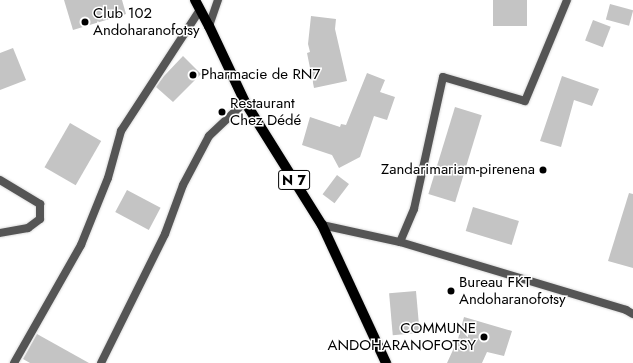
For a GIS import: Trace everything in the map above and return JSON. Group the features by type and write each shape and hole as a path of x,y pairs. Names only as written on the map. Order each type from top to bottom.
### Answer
{"main road":[{"name":"N 7","path":"195,0 210,26 245,102 322,225 386,363"}],"street":[{"path":"210,26 218,0"},
{"path":"400,242 414,209 442,77 525,101 567,0"},
{"path":"14,363 81,245 108,178 121,132 200,10"},
{"path":"101,363 165,234 183,185 209,136 245,102"},
{"path":"0,180 40,204 40,218 28,228 0,233"},
{"path":"322,225 400,242 626,310 633,314"}],"building":[{"name":"Club 102 Andoharanofotsy","path":"64,0 122,0 126,14 73,30"},
{"path":"493,0 527,0 527,26 493,26"},
{"path":"610,4 633,10 629,26 606,19"},
{"path":"311,16 336,19 335,29 347,81 314,88 307,53 310,52 308,44"},
{"path":"593,20 611,27 603,47 585,41"},
{"path":"13,48 26,80 0,90 0,53"},
{"path":"183,56 201,74 173,102 156,87"},
{"path":"367,73 385,80 380,92 395,97 387,120 374,116 360,157 339,168 332,155 302,145 310,117 340,127 341,124 346,125"},
{"path":"562,76 599,89 592,106 574,100 561,147 540,141"},
{"path":"455,107 482,115 455,202 428,194"},
{"path":"70,123 101,141 76,185 45,167"},
{"path":"337,175 349,184 335,203 323,194"},
{"path":"127,190 161,208 149,230 115,212"},
{"path":"629,193 633,194 633,268 608,261"},
{"path":"473,207 519,221 512,245 466,231"},
{"path":"416,291 420,333 393,335 389,293"},
{"name":"COMMUNE ANDOHARANOFOTSY","path":"464,317 512,331 504,356 487,352 482,363 447,363 458,339"},
{"path":"37,334 89,363 30,363 23,359"}],"place":[{"name":"Club 102 Andoharanofotsy","path":"85,22"},
{"name":"Pharmacie de RN7","path":"193,75"},
{"name":"Restaurant Chez Dédé","path":"222,112"},
{"name":"Zandarimariam-pirenena","path":"543,170"},
{"name":"Bureau FKT Andoharanofotsy","path":"451,291"},
{"name":"COMMUNE ANDOHARANOFOTSY","path":"484,337"}]}
